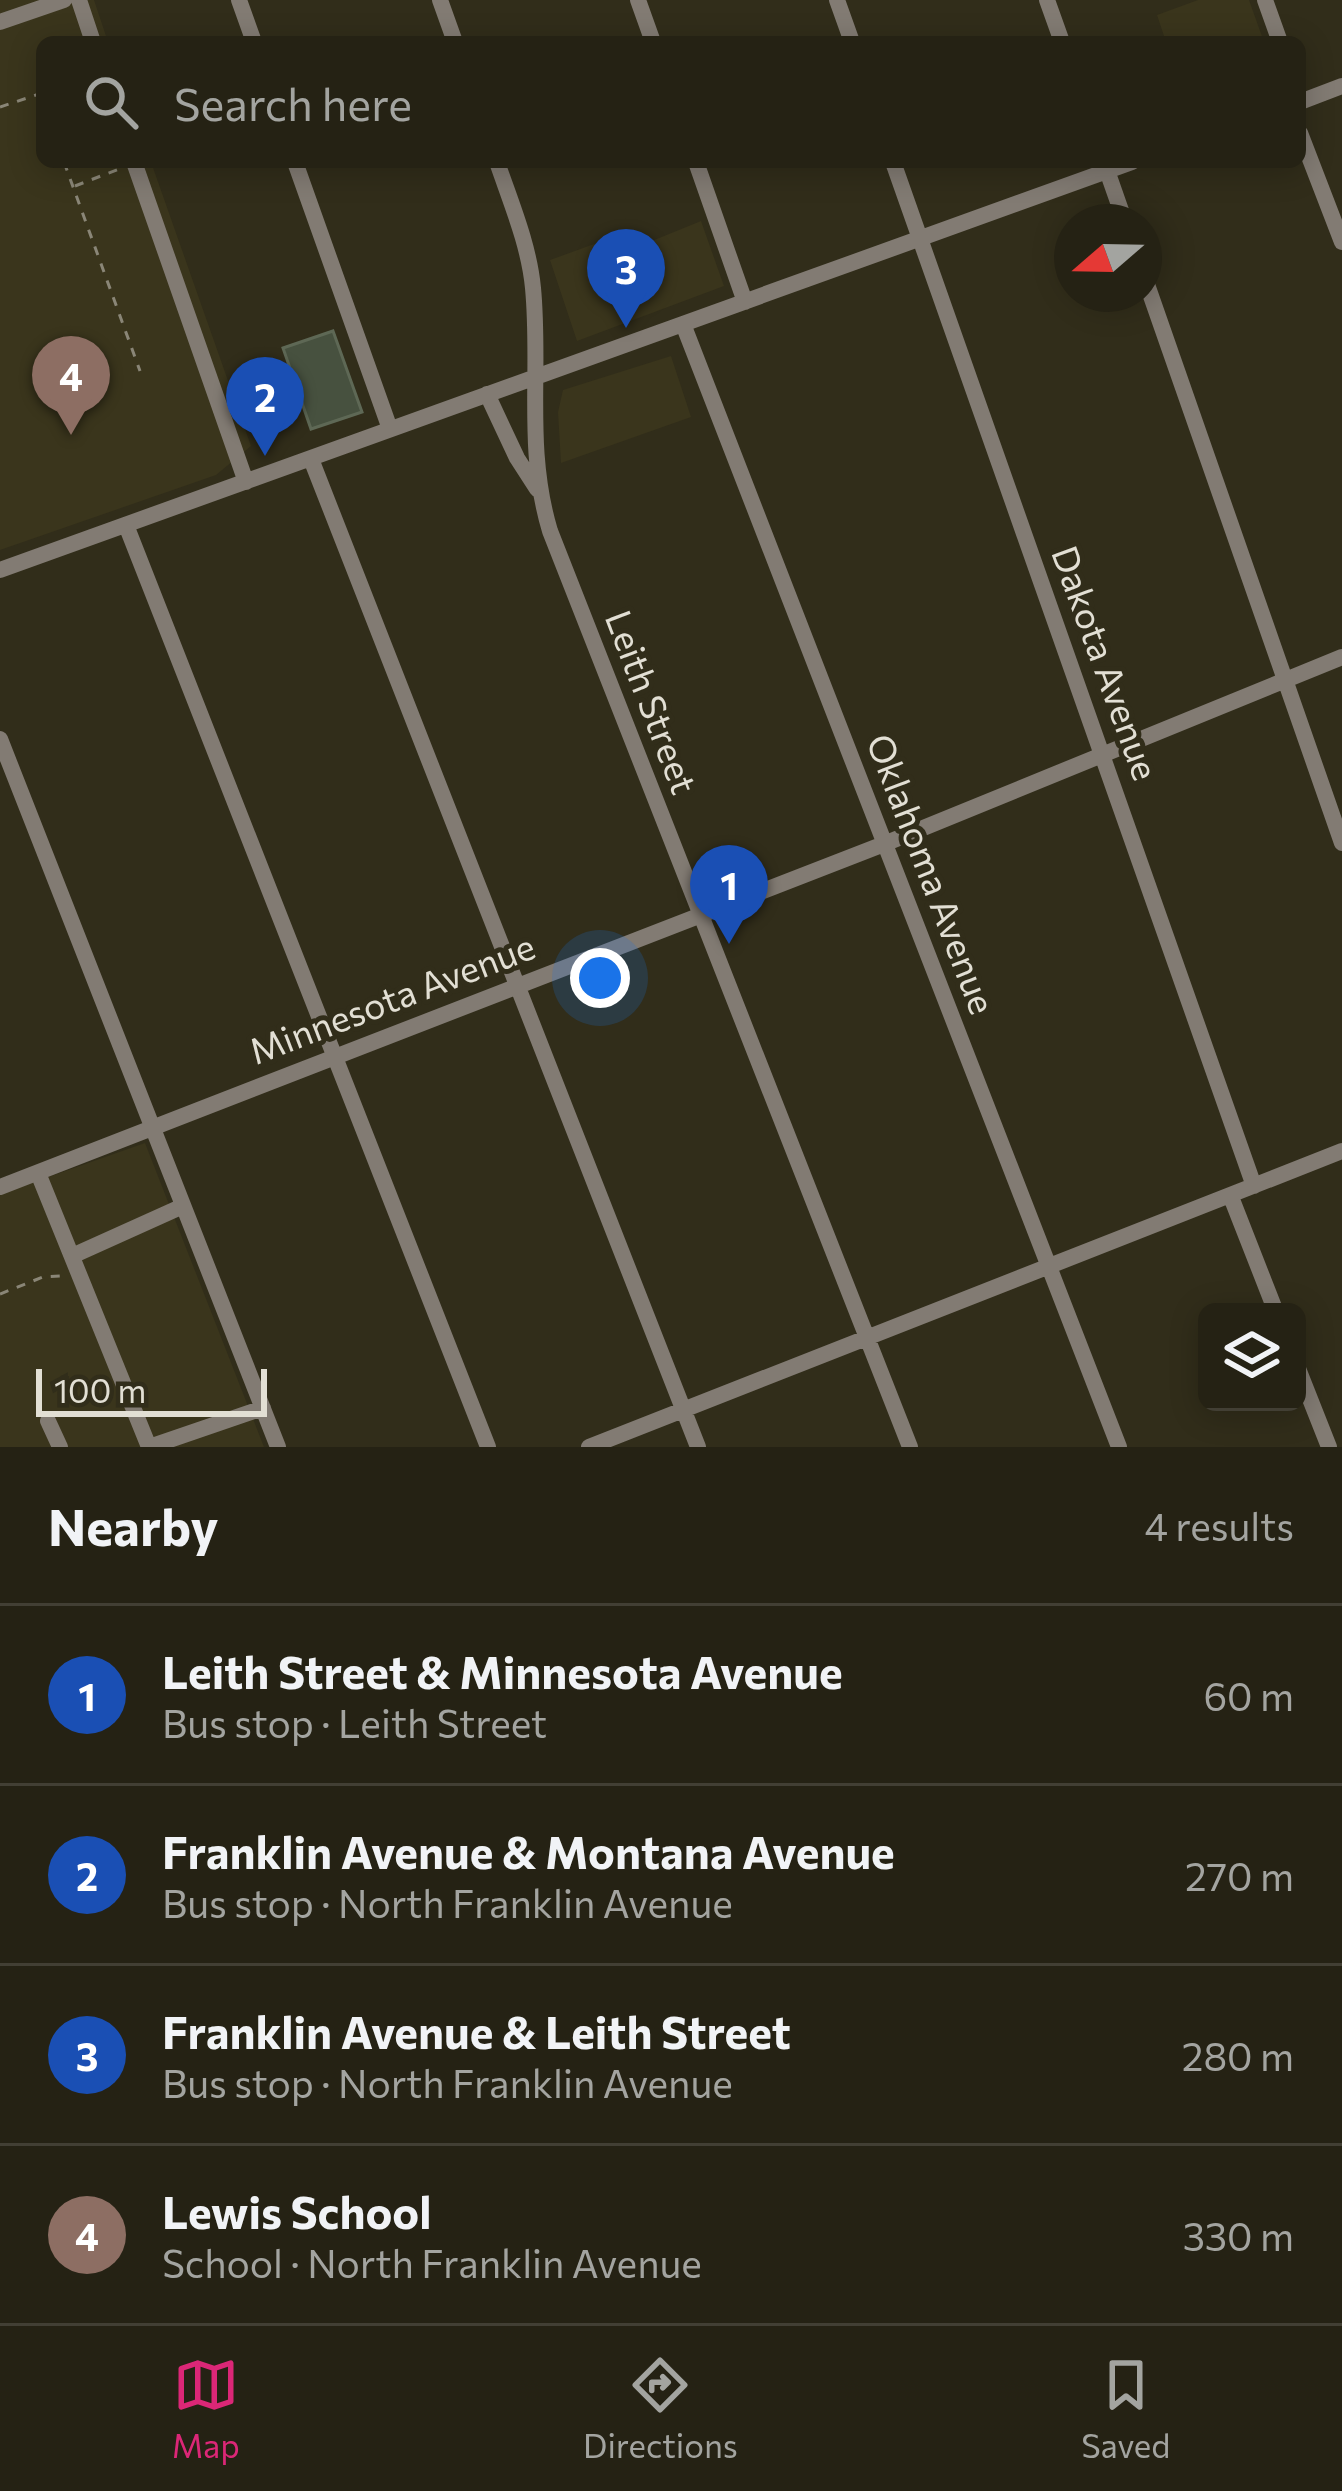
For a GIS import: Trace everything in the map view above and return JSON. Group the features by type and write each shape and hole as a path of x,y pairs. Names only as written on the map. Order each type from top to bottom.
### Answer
{"street":[{"path":"0,22 64,0"},
{"path":"79,0 91,36"},
{"path":"239,0 252,36"},
{"path":"440,0 453,36"},
{"path":"638,0 651,36"},
{"path":"837,0 850,36"},
{"path":"1047,0 1060,36"},
{"path":"1265,0 1278,36"},
{"path":"1306,100 1342,86"},
{"path":"1306,149 1342,242"},
{"path":"127,168 246,482"},
{"path":"297,168 390,429"},
{"name":"Leith Street","path":"499,168 529,258 535,312 533,447 538,490 550,531 910,1447"},
{"path":"698,168 745,302"},
{"name":"Dakota Avenue","path":"895,168 1254,1186"},
{"path":"0,570 920,240 1101,168"},
{"path":"1107,168 1119,204"},
{"path":"1157,312 1342,843"},
{"name":"Oklahoma Avenue","path":"683,324 1119,1447"},
{"path":"488,394 517,458 538,490"},
{"path":"311,459 698,1447"},
{"path":"126,525 488,1447"},
{"name":"Minnesota Avenue","path":"0,1187 884,844 1342,657"},
{"path":"0,739 278,1447"},
{"path":"589,1447 1342,1151"},
{"path":"38,1173 149,1447 263,1408"},
{"path":"1231,1197 1272,1303"},
{"path":"72,1256 183,1206"},
{"path":"1306,1389 1329,1447"},
{"path":"48,1421 60,1447"}],"path":[{"path":"0,106 36,95"},
{"path":"66,168 140,371"},
{"path":"73,187 121,168"},
{"path":"0,1294 43,1277 69,1276"}],"shaded area":[{"path":"0,0 94,0 106,36 36,36 36,168 153,168 251,446 216,475 0,550"},
{"path":"1198,0 1249,0 1262,36 1164,36 1157,15"},
{"path":"701,221 724,286 577,341 550,260 608,239 615,256"},
{"path":"671,356 691,417 561,463 558,412 563,390"},
{"path":"145,1143 264,1447 0,1447 0,1194"}],"building":[{"path":"333,331 362,412 311,429 283,348"}],"place":[{"name":"Franklin Avenue & Leith Street","path":"626,328"},
{"name":"Lewis School","path":"71,435"},
{"name":"Franklin Avenue & Montana Avenue","path":"265,456"},
{"name":"Leith Street & Minnesota Avenue","path":"729,944"}]}
